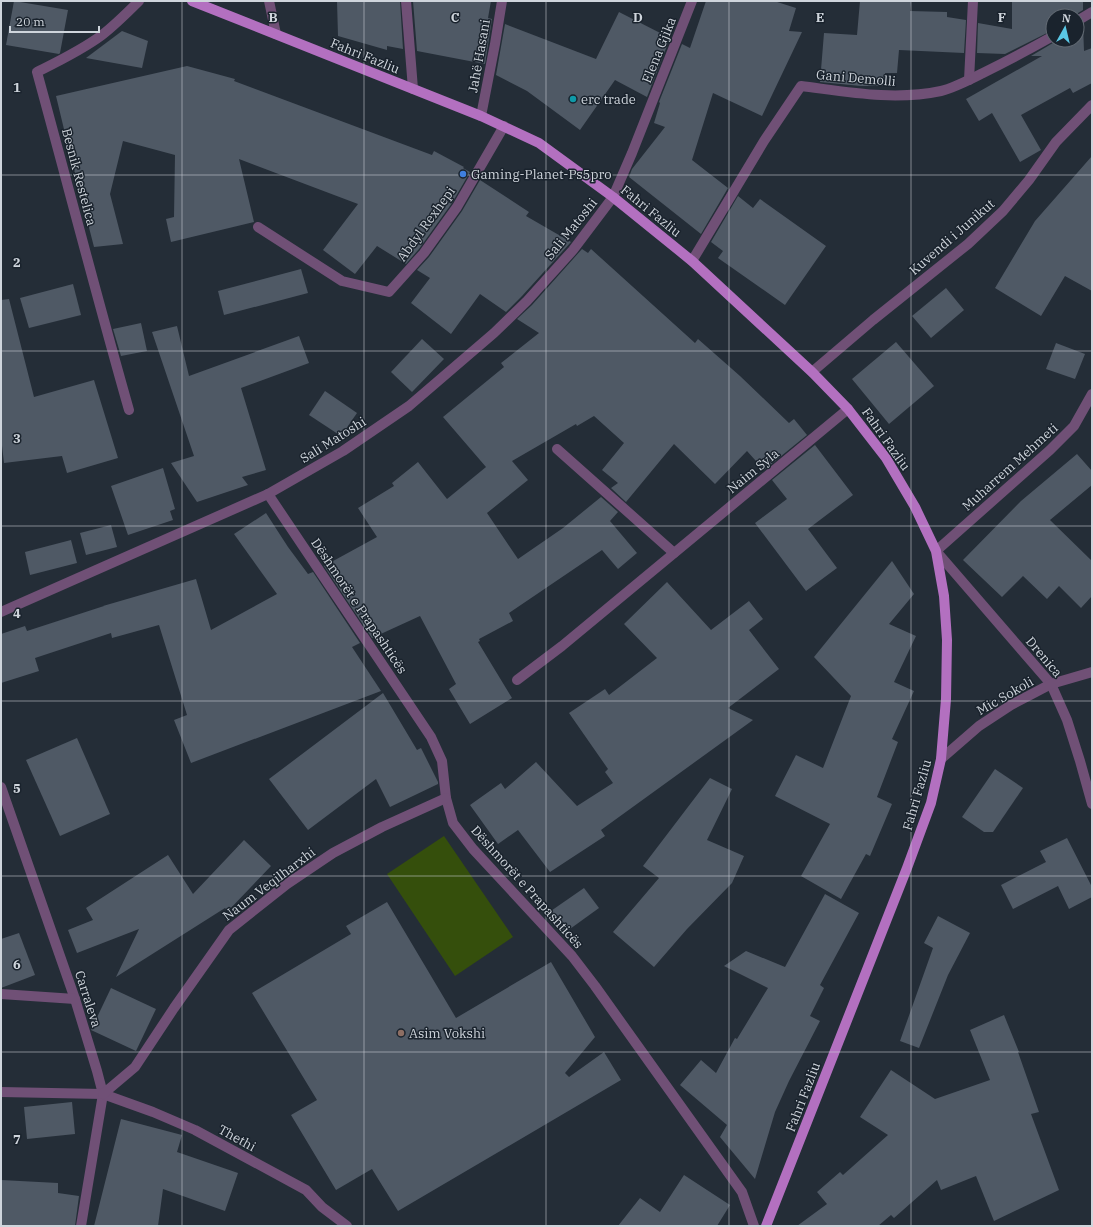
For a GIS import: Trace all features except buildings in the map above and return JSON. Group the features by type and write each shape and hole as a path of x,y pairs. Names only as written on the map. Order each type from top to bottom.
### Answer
{"main road":[{"name":"Fahri Fazliu","path":"192,1 413,88 504,126 539,143 613,197 692,261 812,372 848,409 886,458 915,506 936,551 944,596 947,640 946,699 941,759 931,803 907,868 766,1226"}],"street":[{"name":"Besnik Restelica","path":"129,410 105,327 81,232 37,72 73,54 102,35 125,16 139,1"},
{"path":"269,1 276,34"},
{"path":"406,1 413,88"},
{"name":"Jahë Hasani","path":"481,116 502,1"},
{"name":"Elena Gjika","path":"613,197 692,1"},
{"path":"969,80 973,1"},
{"name":"Gani Demolli","path":"692,261 764,141 802,86 874,95 913,95 943,91 969,80 1045,41"},
{"name":"Kuvendi i Junikut","path":"812,372 873,320 968,244 1003,211 1029,180 1056,142 1092,106"},
{"name":"Abdyl Rexhepi","path":"258,227 342,281 389,292 424,252 457,207 504,126"},
{"name":"Sali Matoshi","path":"1,612 268,494 343,451 409,406 489,338 527,301 573,250 613,197"},
{"name":"Muharrem Mehmeti","path":"936,551 1055,445 1074,426 1092,394"},
{"name":"Naim Syla","path":"517,680 562,646 848,409"},
{"path":"557,449 674,553"},
{"name":"Dëshmorët e Prapashticës","path":"268,494 431,737 442,761 446,798 453,822 473,849 572,956 595,986 742,1192 754,1226"},
{"name":"Drenica","path":"936,551 1051,684 1067,720 1092,804"},
{"name":"Mic Sokoli","path":"941,759 979,726 1011,705 1051,684 1092,672"},
{"name":"Carraleva","path":"1,787 75,999 103,1094 81,1226"},
{"name":"Naum Veqilharxhi","path":"103,1094 135,1067 228,930 287,884 332,853 382,827 446,798"},
{"path":"1,994 75,999"},
{"name":"Thethi","path":"1,1092 103,1094 153,1112 195,1130 306,1190 322,1207 346,1226"}],"green space":[{"path":"444,836 513,937 455,976 387,874"}],"place":[{"name":"erc trade","path":"573,99"},
{"name":"Gaming-Planet-Ps5pro","path":"463,174"},
{"name":"Asim Vokshi","path":"401,1033"}]}
